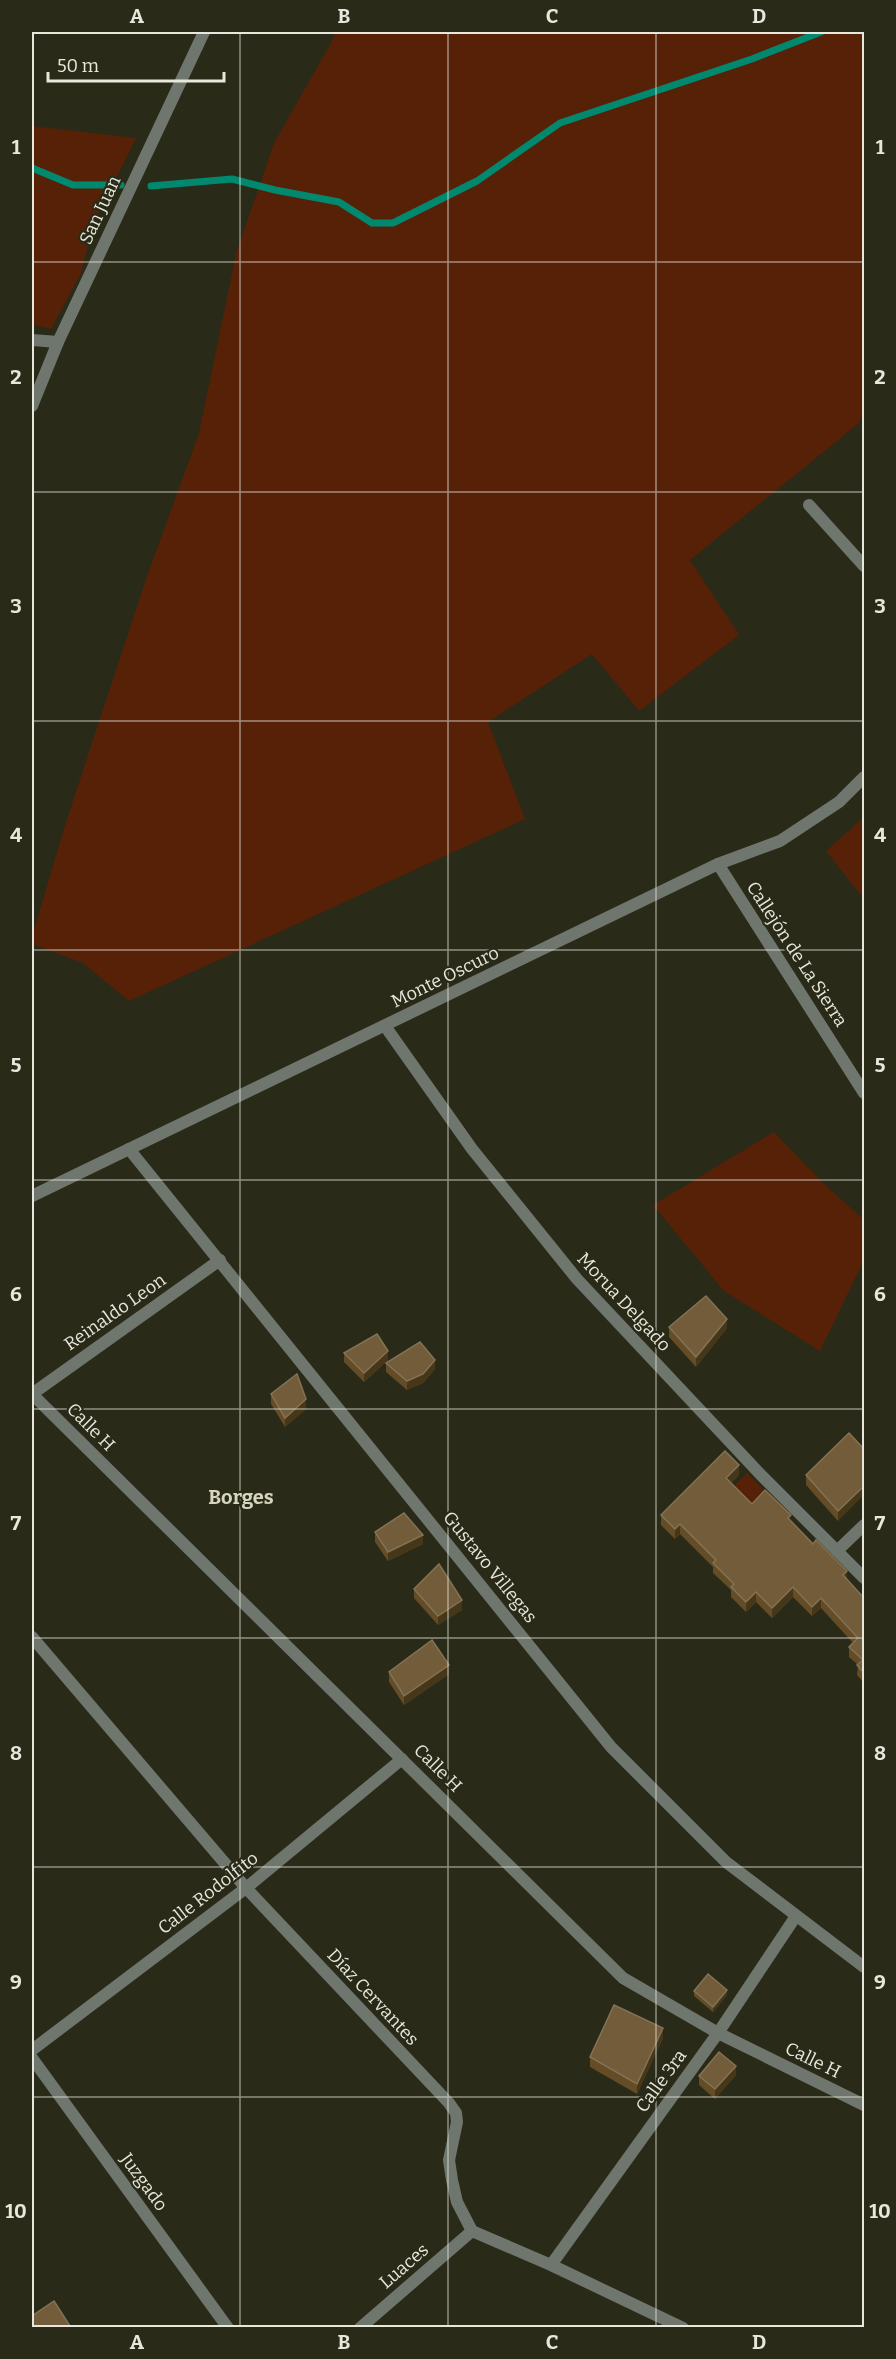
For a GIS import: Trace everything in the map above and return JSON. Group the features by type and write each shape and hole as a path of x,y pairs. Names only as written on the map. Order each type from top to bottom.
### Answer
{"street":[{"name":"San Juan","path":"32,406 58,342 204,32"},
{"path":"32,340 58,342"},
{"path":"809,505 864,566"},
{"name":"Monte Oscuro","path":"32,1196 718,864 780,841 839,802 864,777"},
{"name":"Callejón de La Sierra","path":"718,864 864,1093"},
{"name":"Morua Delgado","path":"386,1026 472,1149 577,1279 760,1474 864,1578"},
{"name":"Gustavo Villegas","path":"129,1149 611,1747 726,1863 864,1967"},
{"name":"Reinaldo Leon","path":"32,1394 220,1260"},
{"name":"Calle H","path":"32,1394 623,1978 718,2033 864,2105"},
{"path":"837,1551 864,1525"},
{"name":"Díaz Cervantes","path":"32,1637 246,1887 449,2103 456,2113 457,2122 449,2160 452,2180 457,2202 472,2231"},
{"name":"Calle Rodolfito","path":"32,2050 246,1887 402,1759"},
{"name":"Calle 3ra","path":"551,2265 718,2033 796,1916"},
{"name":"Juzgado","path":"32,2058 228,2328"},
{"path":"472,2231 551,2265 683,2328"},
{"name":"Luaces","path":"360,2328 472,2231"}],"shaded area":[{"path":"335,32 864,32 864,182 861,184 864,195 864,410 859,423 690,560 739,635 639,711 592,654 488,722 525,819 129,1001 83,963 32,944 32,936 66,822 146,579 199,433 236,254 274,143"},
{"path":"32,126 136,138 93,225 81,273 51,329 32,324"},
{"path":"864,817 864,899 826,851"},
{"path":"774,1132 824,1184 864,1220 864,1260 820,1351 724,1291 653,1205"},
{"path":"747,1473 765,1491 747,1509 729,1491"}],"building":[{"path":"706,1296 727,1319 696,1357 669,1327"},
{"path":"377,1334 388,1351 364,1373 344,1353"},
{"path":"420,1342 435,1360 423,1374 407,1381 386,1363"},
{"path":"297,1374 306,1399 285,1418 271,1394"},
{"path":"849,1433 864,1449 864,1486 838,1511 806,1475"},
{"path":"725,1451 739,1465 726,1478 752,1504 765,1490 791,1515 788,1518 813,1544 816,1540 847,1571 843,1575 864,1598 864,1673 857,1665 863,1660 849,1647 858,1638 821,1598 812,1607 793,1587 772,1608 756,1592 746,1602 731,1587 734,1584 713,1563 716,1560 680,1524 675,1529 661,1515"},
{"path":"404,1513 423,1535 388,1552 375,1532"},
{"path":"439,1564 462,1600 438,1616 414,1589"},
{"path":"432,1640 449,1665 404,1696 389,1672"},
{"path":"708,1974 727,1990 713,2007 694,1991"},
{"path":"614,2005 663,2028 637,2084 590,2057"},
{"path":"719,2052 736,2066 715,2089 699,2076"},
{"path":"54,2301 70,2326 67,2328 32,2328 32,2316"}],"waterway":[{"path":"151,186 232,179 339,202 372,223 393,223 477,181 560,123 752,59 821,32"},
{"path":"32,168 73,185 121,185"}],"district":[{"name":"Borges","path":"241,1497"}]}
